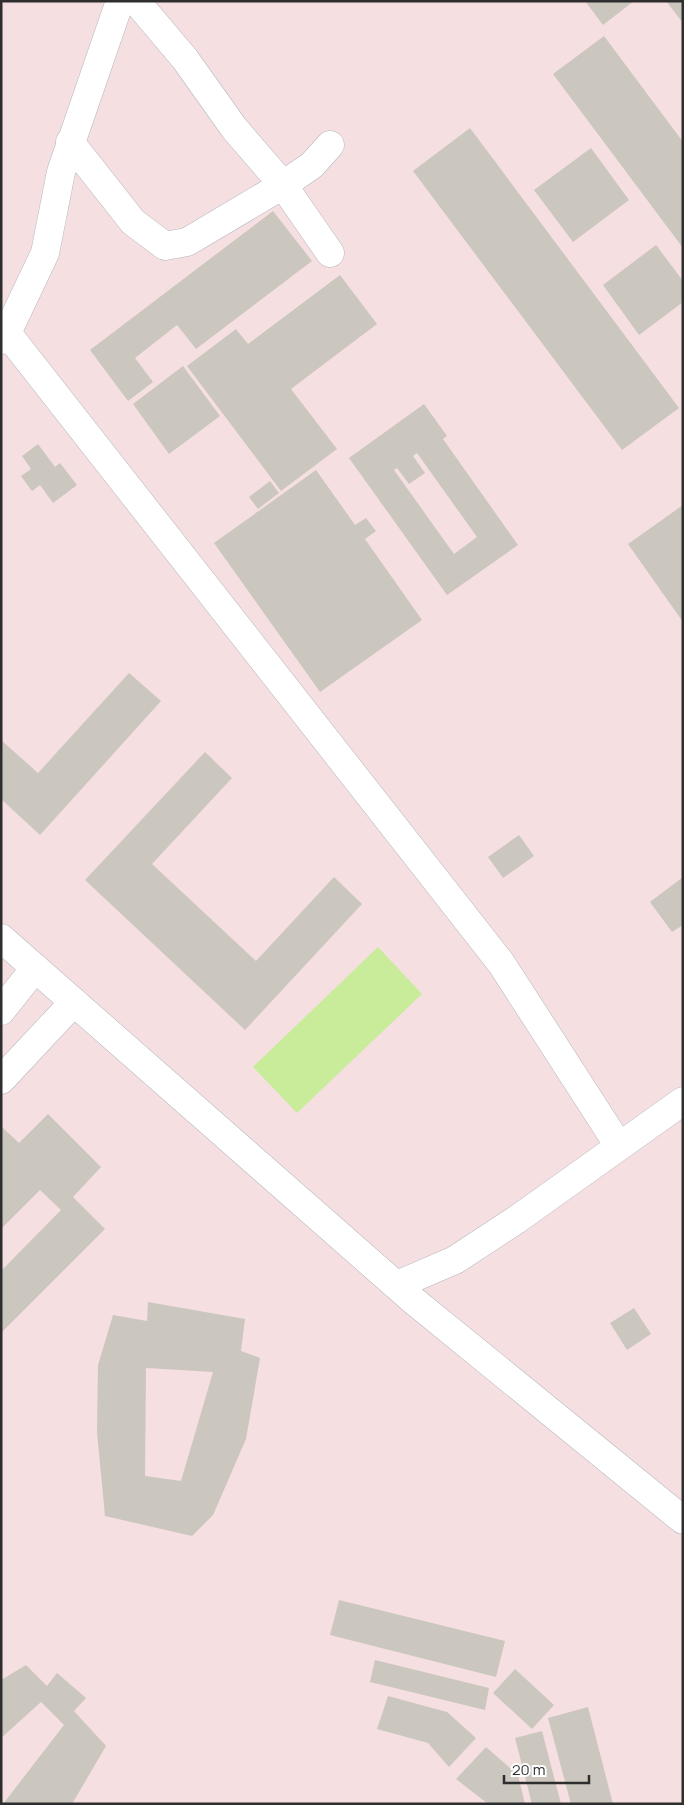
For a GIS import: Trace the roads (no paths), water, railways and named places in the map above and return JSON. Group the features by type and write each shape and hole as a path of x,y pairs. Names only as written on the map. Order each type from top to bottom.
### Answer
{"street":[{"path":"120,1 61,172 45,254 4,336 501,963 619,1146"},
{"path":"136,1 185,59 234,128 283,185 330,253"},
{"path":"70,142 133,222 165,246 187,242 283,185 312,165 330,145"},
{"path":"1,938 414,1301 683,1520"},
{"path":"1,1012 35,968"},
{"path":"1,1080 74,1002"},
{"path":"398,1285 455,1260 516,1220 683,1101"}]}
